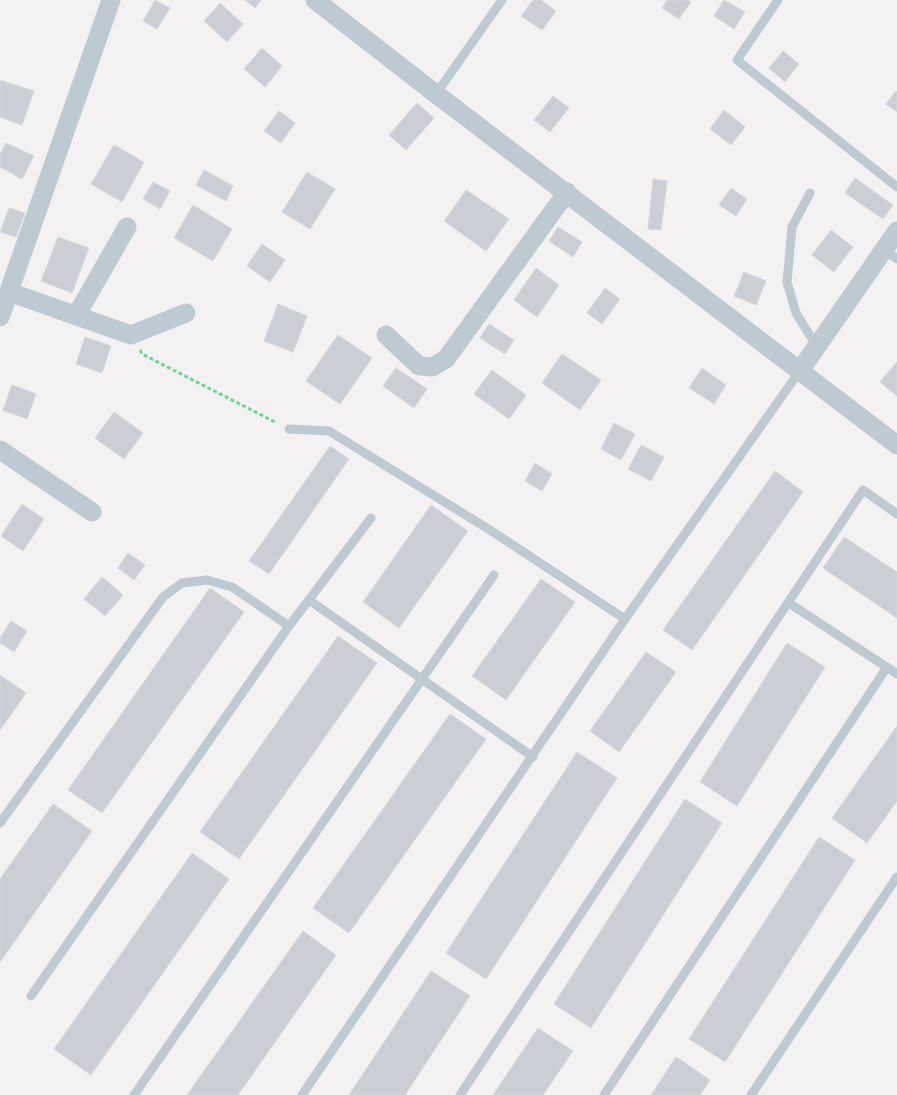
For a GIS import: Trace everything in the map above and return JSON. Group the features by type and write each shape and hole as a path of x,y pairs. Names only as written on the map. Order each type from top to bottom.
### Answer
{"street":[{"path":"0,318 111,0"},
{"path":"315,0 897,445"},
{"path":"386,335 420,366 432,367 446,358 567,192"},
{"path":"76,316 127,227"},
{"path":"800,372 817,347 891,254 897,231"},
{"path":"9,292 131,335 186,313"},
{"path":"0,450 92,512"}],"lane":[{"path":"436,94 502,0"},
{"path":"778,0 737,60 897,187"},
{"path":"810,193 792,227 787,282 796,313 817,347"},
{"path":"302,1095 625,619 800,372"},
{"path":"289,429 329,431 490,530 625,619"},
{"path":"460,1095 863,490 897,514"},
{"path":"31,996 288,626 370,518"},
{"path":"134,1095 494,575"},
{"path":"0,823 163,596 182,583 207,580 232,587 288,626"},
{"path":"309,600 533,757"},
{"path":"789,603 897,674"},
{"path":"604,1095 887,667"},
{"path":"751,1095 897,878"}],"path":[{"path":"131,335 142,354 289,429"}],"building":[{"path":"155,0 170,8 157,29 143,21"},
{"path":"245,0 261,0 255,8"},
{"path":"533,0 541,0 556,11 542,30 521,16"},
{"path":"667,0 687,0 691,2 679,19 662,8"},
{"path":"724,0 745,12 734,29 714,16"},
{"path":"220,3 243,24 227,42 204,21"},
{"path":"262,48 282,66 265,87 244,69"},
{"path":"783,51 799,64 785,82 769,68"},
{"path":"0,80 34,91 22,125 0,117"},
{"path":"897,92 897,112 886,104"},
{"path":"553,96 569,108 550,132 534,120"},
{"path":"417,103 434,118 406,150 389,135"},
{"path":"724,110 745,127 731,145 710,129"},
{"path":"279,111 295,123 281,143 264,131"},
{"path":"6,143 34,156 22,179 0,167 0,154"},
{"path":"114,145 144,162 122,202 91,184"},
{"path":"204,170 233,186 226,201 196,185"},
{"path":"307,172 335,189 310,229 282,212"},
{"path":"855,178 893,205 883,219 845,193"},
{"path":"653,179 667,181 661,230 648,229"},
{"path":"153,182 170,191 160,209 143,199"},
{"path":"731,188 747,199 736,216 719,205"},
{"path":"466,190 509,219 486,251 444,221"},
{"path":"193,205 232,229 213,261 174,238"},
{"path":"9,208 25,213 16,237 0,232"},
{"path":"558,227 582,242 573,257 549,241"},
{"path":"831,230 853,247 834,272 812,255"},
{"path":"58,237 89,248 72,293 41,281"},
{"path":"262,244 285,260 270,282 247,266"},
{"path":"536,268 559,285 537,317 514,300"},
{"path":"744,272 766,281 756,305 734,296"},
{"path":"605,288 620,299 602,324 587,313"},
{"path":"278,304 307,316 293,352 264,341"},
{"path":"489,324 514,340 505,354 480,338"},
{"path":"338,335 372,358 340,404 306,381"},
{"path":"85,337 111,346 102,373 76,364"},
{"path":"562,354 601,380 580,410 542,383"},
{"path":"897,362 897,396 880,382"},
{"path":"396,368 427,389 414,408 383,386"},
{"path":"702,368 726,385 714,404 689,388"},
{"path":"492,370 526,395 509,419 474,394"},
{"path":"12,385 36,394 27,419 3,410"},
{"path":"114,412 143,433 124,459 95,438"},
{"path":"614,423 635,434 621,460 601,449"},
{"path":"641,445 664,457 651,481 628,469"},
{"path":"330,446 349,459 269,574 249,561"},
{"path":"535,463 552,474 542,491 525,481"},
{"path":"775,471 803,492 692,650 663,630"},
{"path":"22,504 44,519 23,551 1,536"},
{"path":"431,505 468,531 399,628 363,602"},
{"path":"844,537 897,572 897,618 823,568"},
{"path":"128,553 145,565 134,580 118,568"},
{"path":"102,577 123,595 105,616 84,599"},
{"path":"541,579 575,602 506,700 472,676"},
{"path":"210,588 244,612 102,813 68,790"},
{"path":"11,621 27,631 14,652 0,643 0,638"},
{"path":"338,636 377,663 239,859 200,832"},
{"path":"787,643 825,667 737,806 700,782"},
{"path":"646,652 676,672 619,752 590,731"},
{"path":"0,675 26,693 0,730"},
{"path":"450,714 486,739 349,933 313,908"},
{"path":"897,726 897,801 867,843 832,818"},
{"path":"577,752 617,778 486,979 446,953"},
{"path":"685,799 722,823 591,1028 554,1004"},
{"path":"53,804 92,831 0,962 0,879"},
{"path":"819,837 855,860 725,1062 689,1039"},
{"path":"192,853 229,879 91,1075 54,1049"},
{"path":"303,931 336,955 238,1095 187,1095"},
{"path":"431,971 470,996 405,1095 349,1095"},
{"path":"538,1028 573,1051 543,1095 493,1095"},
{"path":"676,1057 710,1080 700,1095 651,1095"}]}
